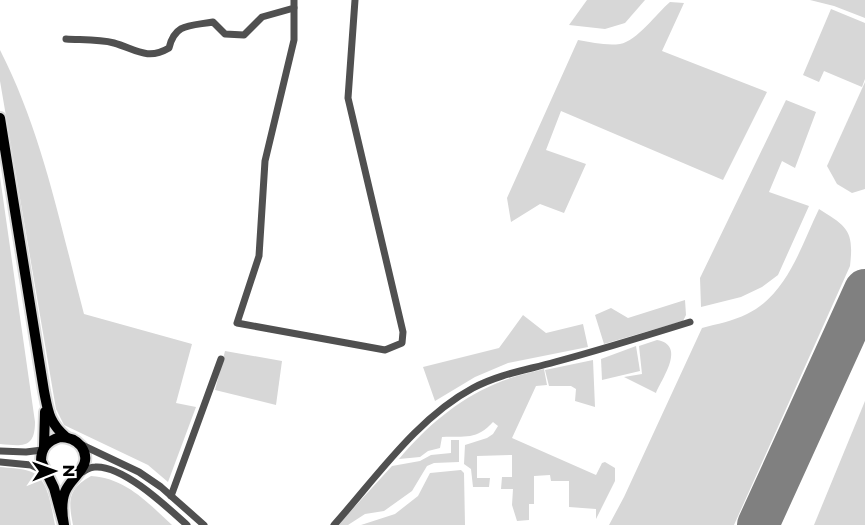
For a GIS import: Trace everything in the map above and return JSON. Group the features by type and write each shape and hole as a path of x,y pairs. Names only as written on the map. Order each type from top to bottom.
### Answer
{"highway":[{"path":"0,118 44,391 51,420 66,437 79,444 85,455 83,468 68,484 63,495 64,525 57,496 41,461 44,391"},
{"path":"0,127 3,140"},
{"path":"43,448 54,439 66,437"},
{"path":"47,474 61,481 77,476"}],"street":[{"path":"66,39 113,43 142,55 163,52 169,48 171,36 179,28 213,22 225,34 244,36 262,17 294,4 294,40 265,161 259,255 237,323 385,350 402,343 403,332 348,98 355,0"},
{"path":"334,525 426,422 471,389 496,377 554,363 690,322"},
{"path":"171,496 221,359"},
{"path":"79,444 139,472 204,525"},
{"path":"0,451 26,452 43,448"},
{"path":"0,462 31,465 47,474"},
{"path":"77,476 94,467 109,469 144,488 187,525"}],"shaded area":[{"path":"587,0 645,0 625,23 605,29 569,25"},
{"path":"810,0 865,0 865,18 834,6"},
{"path":"670,2 684,3 662,51 767,92 723,180 561,111 546,150 586,164 564,213 540,204 511,222 507,198 578,40 599,44 626,42 640,32"},
{"path":"831,9 865,23 865,79 862,87 824,71 819,82 803,75"},
{"path":"0,50 15,81 39,146 84,314 192,344 176,403 196,407 168,482 148,465 64,425 56,409 0,81"},
{"path":"865,82 865,189 852,193 837,184 827,166"},
{"path":"786,100 816,112 795,168 782,161 769,192 809,206 778,275 762,287 741,297 701,307 700,278"},
{"path":"0,177 35,422 33,437 26,444 21,445 0,444"},
{"path":"819,209 847,231 851,245 850,266 734,525 609,525 702,328 747,314 761,306 773,295 791,268"},
{"path":"685,300 686,315 683,321 604,344 595,315 611,308 628,318"},
{"path":"523,315 546,333 583,324 588,347 508,363 475,377 435,401 423,367 499,348"},
{"path":"657,340 666,343 671,355 667,371 656,393 624,377 642,374 639,346"},
{"path":"636,346 640,371 602,380 601,359"},
{"path":"225,351 282,361 276,405 215,390"},
{"path":"593,360 595,407 575,401 576,389 571,386 549,386 545,370"},
{"path":"544,369 547,385 536,386 512,438 596,475 602,463 605,462 615,468 615,481 596,519 596,509 569,507 569,481 551,481 550,475 534,476 534,504 529,504 529,520 517,521 512,505 513,489 501,489 502,477 512,477 512,455 477,456 477,478 490,478 489,487 473,487 471,469 464,464 465,445 493,434 498,426 493,422 482,432 476,434 464,437 442,437 440,448 428,451 420,457 399,459 442,416 468,398 519,375"},
{"path":"865,401 865,525 814,525"},
{"path":"451,440 459,440 459,462 434,463 427,466 412,491 384,511 365,514 348,525 338,525 392,466 420,461 431,455 451,453"},
{"path":"0,467 29,471 41,479 48,494 55,525 0,525"},
{"path":"461,470 464,473 465,525 361,525 395,514 418,496 430,473"},
{"path":"91,476 115,481 136,493 172,525 73,525 70,509 72,496 78,486"}],"runway":[{"path":"758,525 865,290"}]}
